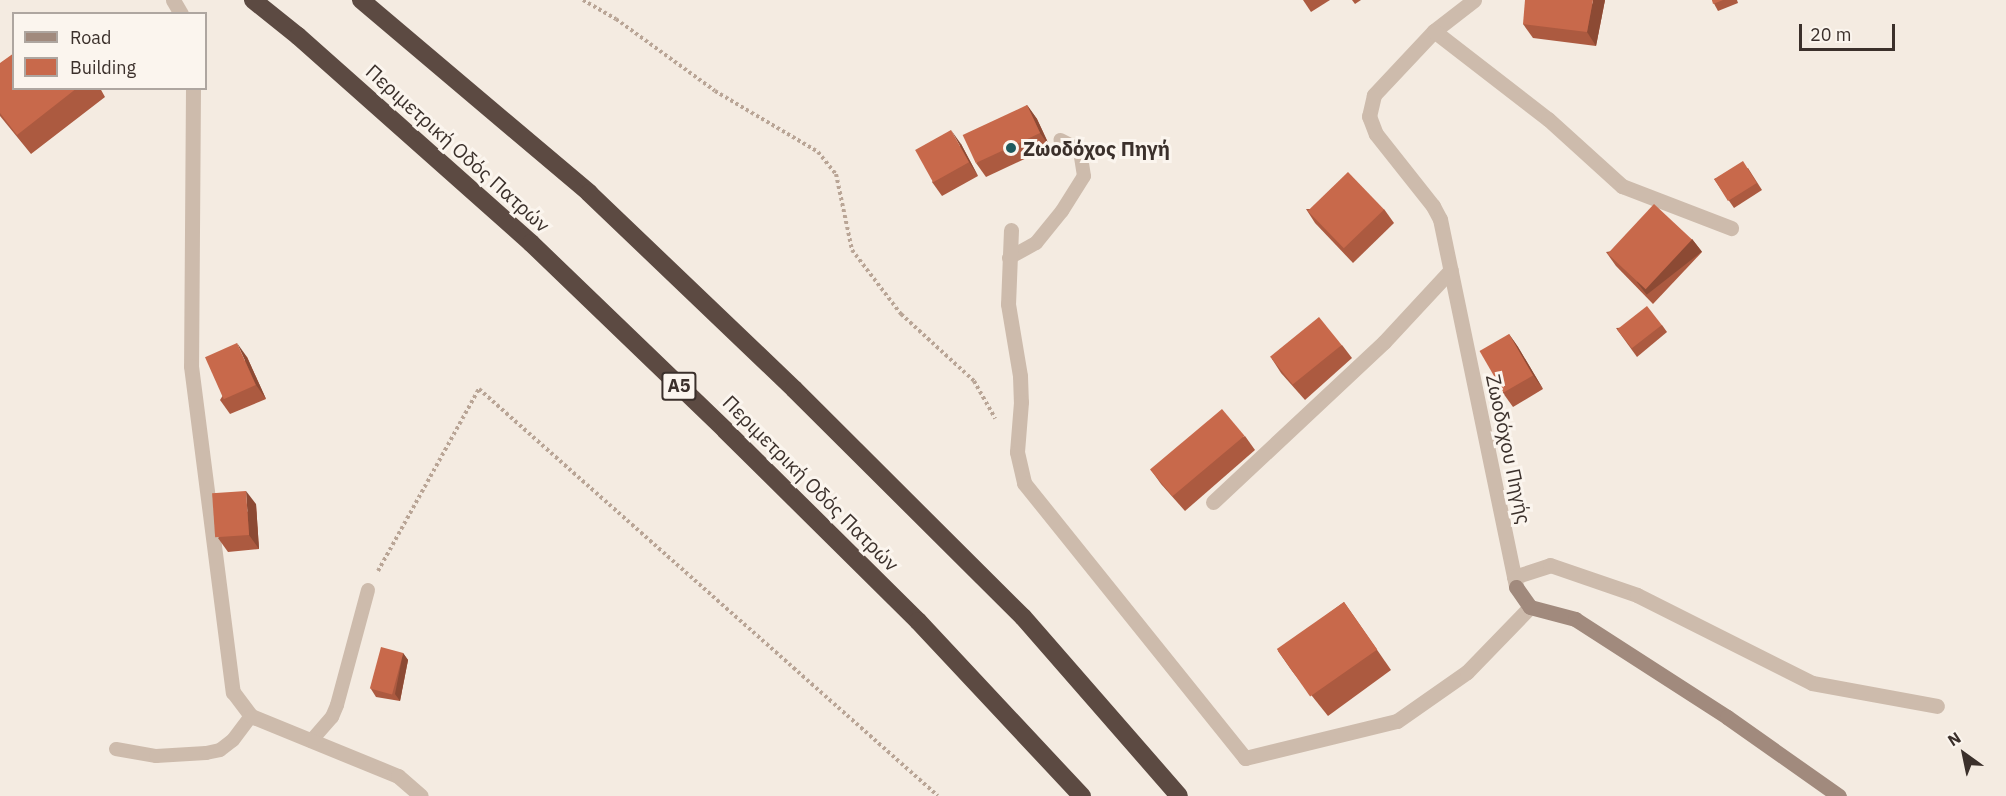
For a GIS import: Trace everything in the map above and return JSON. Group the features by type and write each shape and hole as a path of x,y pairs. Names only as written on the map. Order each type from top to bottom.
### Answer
{"highway":[{"name":"Περιμετρική Οδός Πατρών","path":"253,0 298,36 557,268 918,621 1082,796"},
{"path":"361,0 589,193 794,389 1023,617 1179,796"}],"street":[{"name":"Ζωοδόχου Πηγής","path":"1474,0 1434,32 1374,95 1369,116 1376,134 1437,211 1515,582 1530,607"},
{"path":"1434,32 1548,119 1622,186 1731,228"},
{"path":"192,90 191,366 231,683 238,702 251,716 398,776 421,796"},
{"path":"1011,230 1008,304 1021,391 1017,456 1024,483 1245,758 1397,721 1467,672 1530,607 1575,619 1709,705 1839,796"},
{"path":"1213,502 1384,342 1451,270"},
{"path":"1515,582 1550,565 1637,595 1812,682 1937,706"}],"lane":[{"path":"1009,258 1036,243 1062,211 1084,176 1080,150 1060,140"},
{"path":"311,741 334,711 368,590"},
{"path":"116,749 156,756 220,750 233,740 251,716"}],"path":[{"path":"584,0 616,19 715,91 818,152 836,174 852,250 901,314 974,381 1017,456"},
{"path":"368,590 479,389 938,796"}],"building":[{"path":"1525,0 1593,0 1587,32 1523,24"},
{"path":"12,54 12,90 74,90 17,135 0,113 0,63"},
{"path":"1027,105 1040,133 976,163 963,135"},
{"path":"951,130 969,162 933,182 915,150"},
{"path":"1743,161 1757,183 1728,201 1714,179"},
{"path":"1348,172 1384,209 1344,248 1308,211"},
{"path":"1654,204 1692,239 1646,289 1608,254"},
{"path":"1647,306 1662,325 1632,348 1617,329"},
{"path":"1319,317 1342,345 1293,385 1270,357"},
{"path":"1509,334 1533,376 1504,393 1480,351"},
{"path":"237,343 256,385 224,399 205,357"},
{"path":"1222,409 1244,436 1172,496 1150,469"},
{"path":"246,491 249,535 215,537 212,493"},
{"path":"1344,602 1377,650 1310,697 1277,649"},
{"path":"381,647 403,653 392,694 370,689"}],"place":[{"name":"Ζωοδόχος Πηγή","path":"1011,148"}]}
